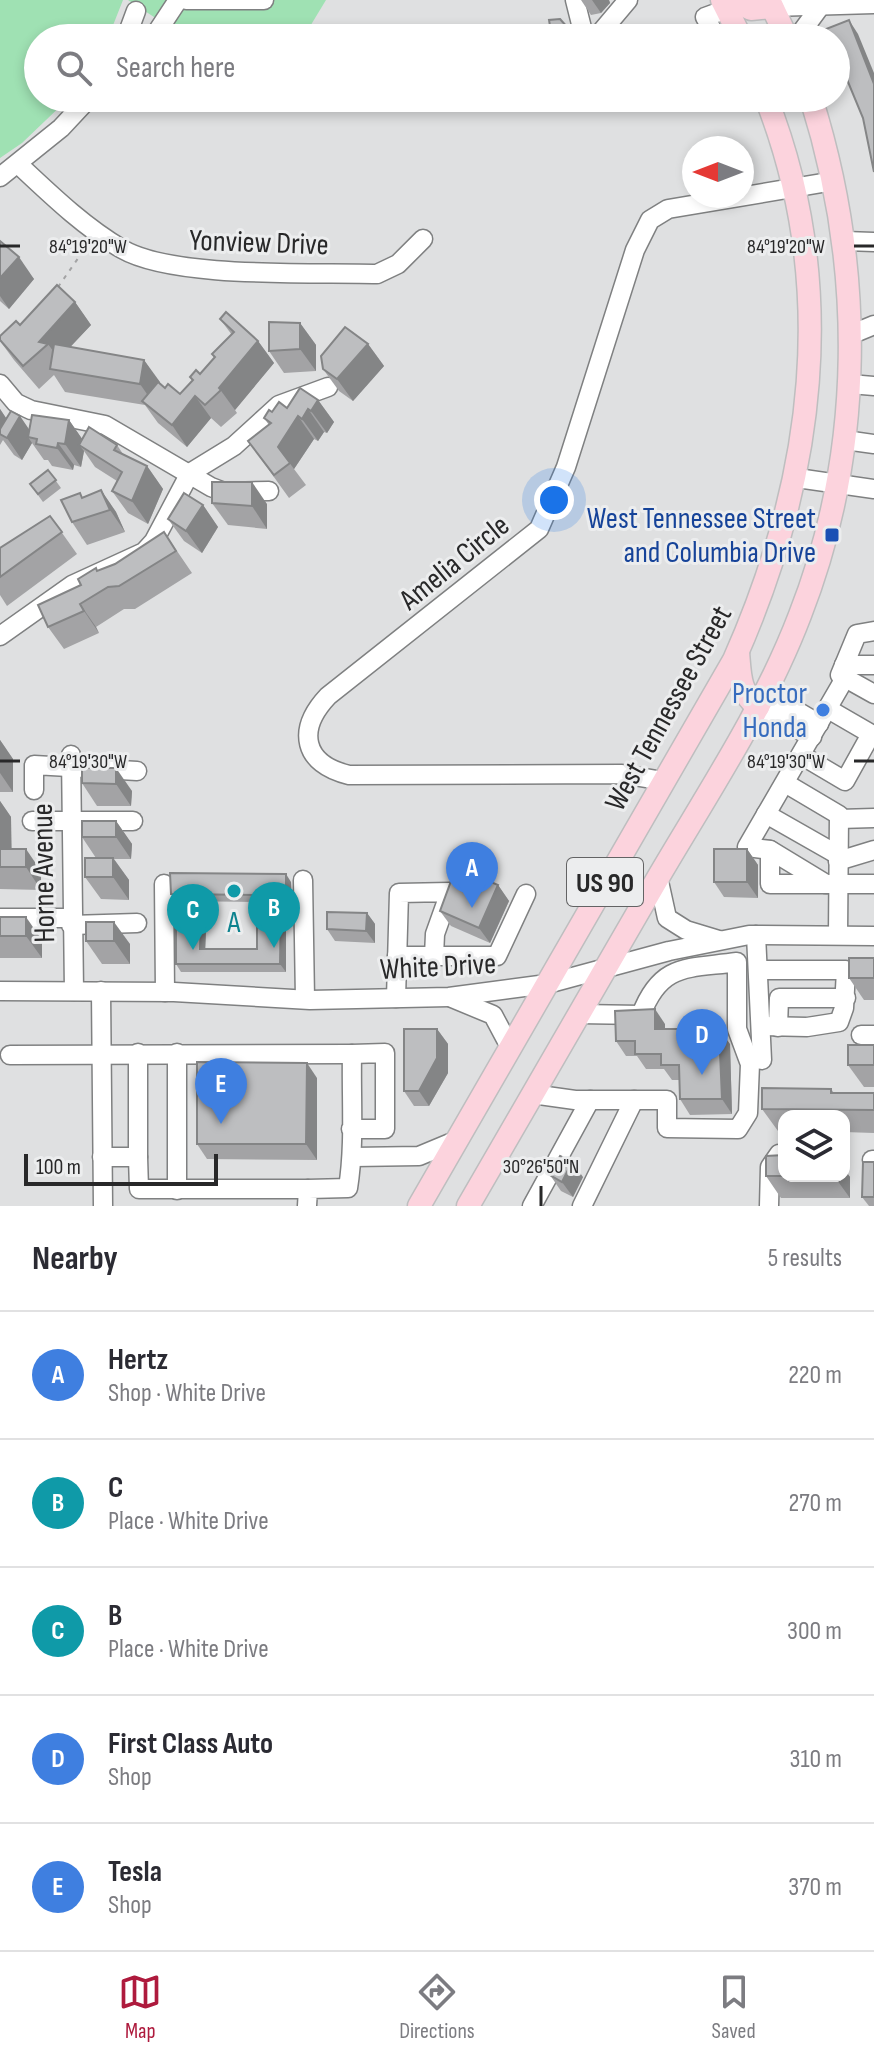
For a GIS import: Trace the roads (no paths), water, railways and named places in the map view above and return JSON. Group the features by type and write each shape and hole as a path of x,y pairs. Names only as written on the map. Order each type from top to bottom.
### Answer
{"main road":[{"path":"727,3 751,9 770,3 780,24"},
{"path":"727,3 735,24"},
{"name":"West Tennessee Street","path":"419,1206 738,651 762,596 797,478 807,401 810,334 804,253 792,189 770,112"},
{"name":"US 90","path":"468,1206 761,699 801,614 836,485 845,440 850,384 845,241 834,181 815,112"},
{"path":"738,651 741,686 747,698 761,699"}],"street":[{"path":"162,24 178,0"},
{"path":"186,0 264,0"},
{"path":"575,0 581,24"},
{"path":"607,24 628,0"},
{"path":"709,24 705,17 727,3"},
{"path":"770,3 874,4"},
{"path":"807,24 822,4"},
{"path":"131,24 136,11"},
{"path":"0,177 61,128 76,112"},
{"name":"Yonview Drive","path":"18,164 123,250 156,263 179,267 377,274 398,264 423,239"},
{"name":"Amelia Circle","path":"663,781 622,774 349,775 322,765 309,745 308,732 317,707 328,696 539,529 566,467 635,250 650,220 681,206 834,181"},
{"path":"845,241 874,242"},
{"path":"850,335 874,325"},
{"path":"0,384 16,403 31,410 105,425 175,468 224,492 269,491"},
{"path":"850,384 874,386"},
{"path":"0,636 72,585 144,552 154,541 190,473 234,446 279,405 328,387"},
{"path":"845,440 874,444"},
{"path":"797,478 874,489"},
{"path":"832,884 770,850 747,847 819,723 845,671 857,634 874,631"},
{"path":"845,671 874,665"},
{"path":"845,671 874,694"},
{"path":"761,699 819,723 871,734 845,781 801,755"},
{"path":"34,790 34,765 70,762 137,771"},
{"name":"Horne Avenue","path":"70,762 74,991"},
{"path":"785,783 839,815 838,858 832,884 838,935"},
{"path":"766,814 838,858 874,850"},
{"path":"839,819 874,818"},
{"path":"32,821 133,821"},
{"path":"770,850 770,884 874,884"},
{"path":"658,877 667,918 686,930 721,941 722,964"},
{"path":"303,880 305,999"},
{"path":"164,884 165,992"},
{"path":"396,998 399,893 450,892 435,934 434,956"},
{"path":"397,956 497,956 526,894"},
{"path":"0,918 137,923"},
{"path":"756,935 758,970 769,1026"},
{"name":"White Drive","path":"0,991 165,992 305,999 449,997 547,984 676,950 756,935 874,936"},
{"path":"675,971 676,950"},
{"path":"532,1094 590,1100 667,1100 667,1128 738,1129 748,1113 750,1064 737,1029 737,962 675,971 653,989 641,1015 579,1014"},
{"path":"758,970 846,970 846,998 839,1022 769,1026"},
{"path":"101,991 103,1206"},
{"path":"449,997 493,1015 510,1047"},
{"path":"762,1060 779,998 846,998"},
{"path":"138,1053 139,1189 308,1198 348,1188 353,1157 352,1054"},
{"path":"177,1053 177,1190"},
{"path":"10,1055 385,1053 385,1129 351,1129"},
{"path":"532,1206 590,1100"},
{"path":"582,1206 634,1100"},
{"path":"353,1157 419,1156 455,1141"},
{"path":"769,1206 770,1167 778,1155"},
{"path":"102,1157 138,1157"}],"place":[{"name":"West Tennessee Street and Columbia Drive","path":"832,535"},
{"name":"Proctor Honda","path":"823,710"},
{"name":"A","path":"234,891"},
{"name":"Hertz","path":"472,908"},
{"name":"C","path":"274,948"},
{"name":"B","path":"193,950"},
{"name":"First Class Auto","path":"702,1075"},
{"name":"Tesla","path":"221,1124"}]}
